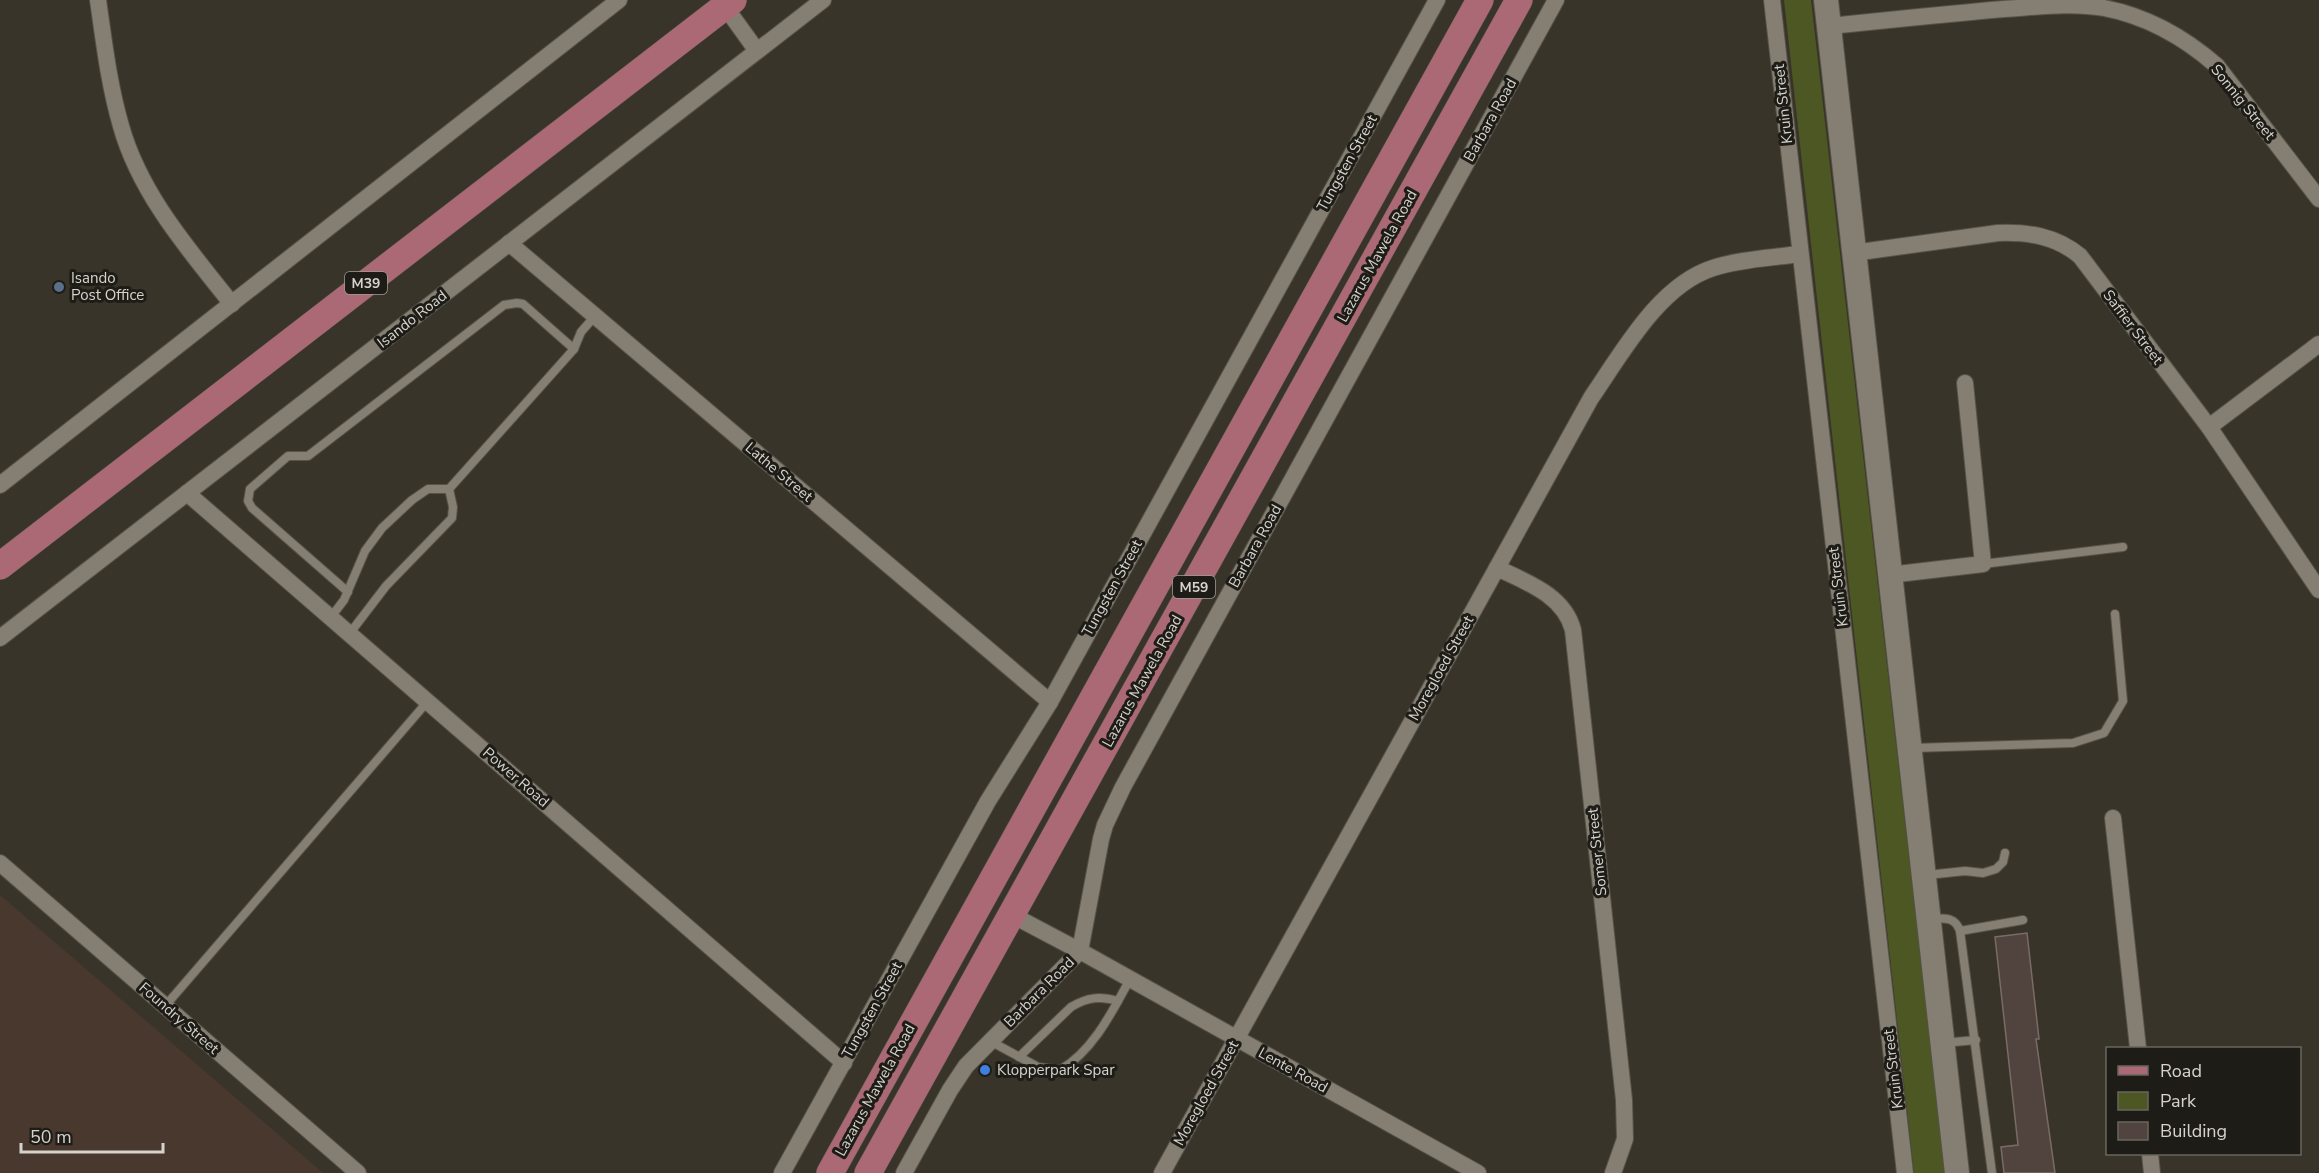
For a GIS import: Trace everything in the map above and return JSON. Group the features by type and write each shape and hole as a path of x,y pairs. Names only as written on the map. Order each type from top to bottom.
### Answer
{"main road":[{"name":"Lazarus Mawela Road","path":"830,1173 1480,0"},
{"name":"Lazarus Mawela Road","path":"868,1173 1519,0"},
{"path":"1826,0 1958,1173"},
{"name":"M39","path":"0,566 726,2"},
{"path":"928,994 976,937 988,927 1012,915"}],"street":[{"path":"98,0 119,118 132,155 161,211 179,239 232,304"},
{"path":"0,485 619,0"},
{"name":"Isando Road","path":"0,638 823,0"},
{"name":"Tungsten Street","path":"782,1173 988,801 1050,702 1437,0"},
{"name":"Barbara Road","path":"904,1173 957,1079 990,1041 1080,951 1101,839 1123,788 1556,0"},
{"name":"Kruin Street","path":"1772,0 1905,1173"},
{"path":"726,2 758,51"},
{"name":"Sonnig Street","path":"1830,26 1942,14 2061,5 2090,6 2121,12 2167,31 2203,54 2217,66 2319,199"},
{"name":"Saffier Street","path":"1853,253 1998,233 2034,234 2057,240 2080,256 2209,427 2319,591"},
{"name":"Lathe Street","path":"509,243 1050,702"},
{"name":"Moregloed Street","path":"1162,1173 1591,398 1629,343 1661,303 1679,285 1713,268 1799,254"},
{"path":"2209,427 2319,344"},
{"path":"1889,575 1983,564 1965,383"},
{"name":"Power Road","path":"187,493 429,700 844,1063"},
{"name":"Somer Street","path":"1497,568 1552,597 1571,622 1573,630 1624,1108 1625,1139 1613,1173"},
{"path":"2113,818 2138,1047"},
{"name":"Foundry Street","path":"0,863 358,1173"},
{"name":"Lente Road","path":"1012,915 1478,1173"},
{"path":"2150,1155 2152,1173"}],"lane":[{"path":"348,592 252,508 248,501 250,489 288,456 308,456 504,305 523,304 574,349"},
{"path":"331,617 348,592 365,551 382,528 412,500 428,489 448,489 574,349 581,332 595,316"},
{"path":"350,633 386,586 452,518 453,507 448,489"},
{"path":"1983,564 2123,547"},
{"path":"1909,748 2073,743 2104,733 2123,701 2115,614"},
{"path":"166,1005 429,700"},
{"path":"1924,876 1965,872 1983,873 1996,869 2003,862 2005,853"},
{"path":"1928,920 1949,918 1957,924 1960,932 1992,1173"},
{"path":"1960,932 2023,920"},
{"path":"990,1041 1038,1067 1060,1070 1078,1058 1091,1044 1130,979"},
{"path":"1019,1057 1079,1002 1101,996 1118,1001"},
{"path":"1942,1043 1976,1040"}],"shaded area":[{"path":"0,895 323,1173 0,1173"}],"green space":[{"path":"1784,0 1811,0 1945,1173 1914,1173"}],"building":[{"path":"2027,933 2039,1039 2036,1039 2055,1173 2004,1173 2001,1147 2018,1145 1995,937"}],"place":[{"name":"Isando Post Office","path":"59,287"},
{"name":"Klopperpark Spar","path":"985,1070"}]}
